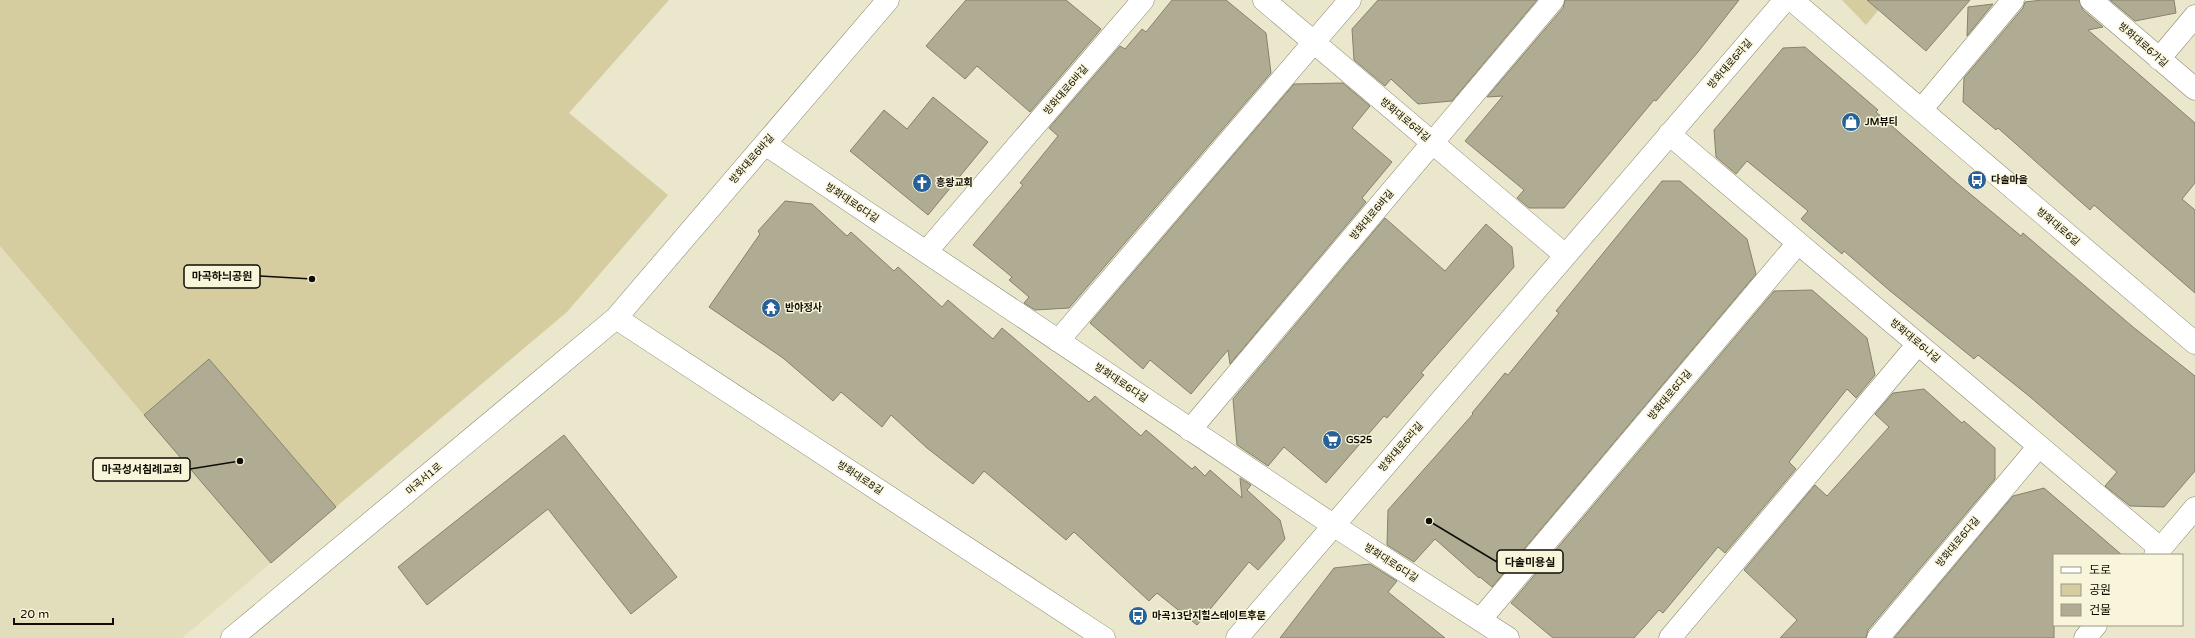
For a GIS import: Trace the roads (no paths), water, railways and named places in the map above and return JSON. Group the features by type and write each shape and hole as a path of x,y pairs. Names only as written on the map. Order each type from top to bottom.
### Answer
{"street":[{"name":"방화대로6바길","path":"616,318 888,0"},
{"name":"방화대로6바길","path":"926,252 1143,0"},
{"name":"방화대로6라길","path":"1264,0 1565,255"},
{"path":"1058,341 1350,0"},
{"name":"방화대로6바길","path":"1190,430 1553,0"},
{"name":"방화대로6라길","path":"1237,638 1785,0"},
{"name":"방화대로6길","path":"1792,0 2195,343"},
{"path":"1921,110 2013,0"},
{"name":"방화대로6가길","path":"2091,0 2195,89"},
{"path":"2160,59 2195,16"},
{"name":"방화대로6나길","path":"1669,134 2039,446 2158,552 2195,508"},
{"name":"방화대로6다길","path":"765,144 1190,430 1508,638"},
{"name":"방화대로6다길","path":"1480,620 1798,243"},
{"name":"마곡서1로","path":"232,638 616,318"},
{"name":"방화대로8길","path":"616,318 1104,638"},
{"path":"1670,638 1918,344"},
{"name":"방화대로6다길","path":"1878,638 2039,446"},
{"path":"2085,638 2095,626"}],"place":[{"name":"JM뷰티","path":"1851,122"},
{"name":"다솔마을","path":"1977,180"},
{"name":"흥왕교회","path":"922,183"},
{"name":"마곡하늬공원","path":"312,279"},
{"name":"반야정사","path":"771,308"},
{"name":"GS25","path":"1332,440"},
{"name":"마곡성서침례교회","path":"240,461"},
{"name":"다솔미용실","path":"1429,521"},
{"name":"마곡13단지힐스테이트후문","path":"1138,616"}]}
